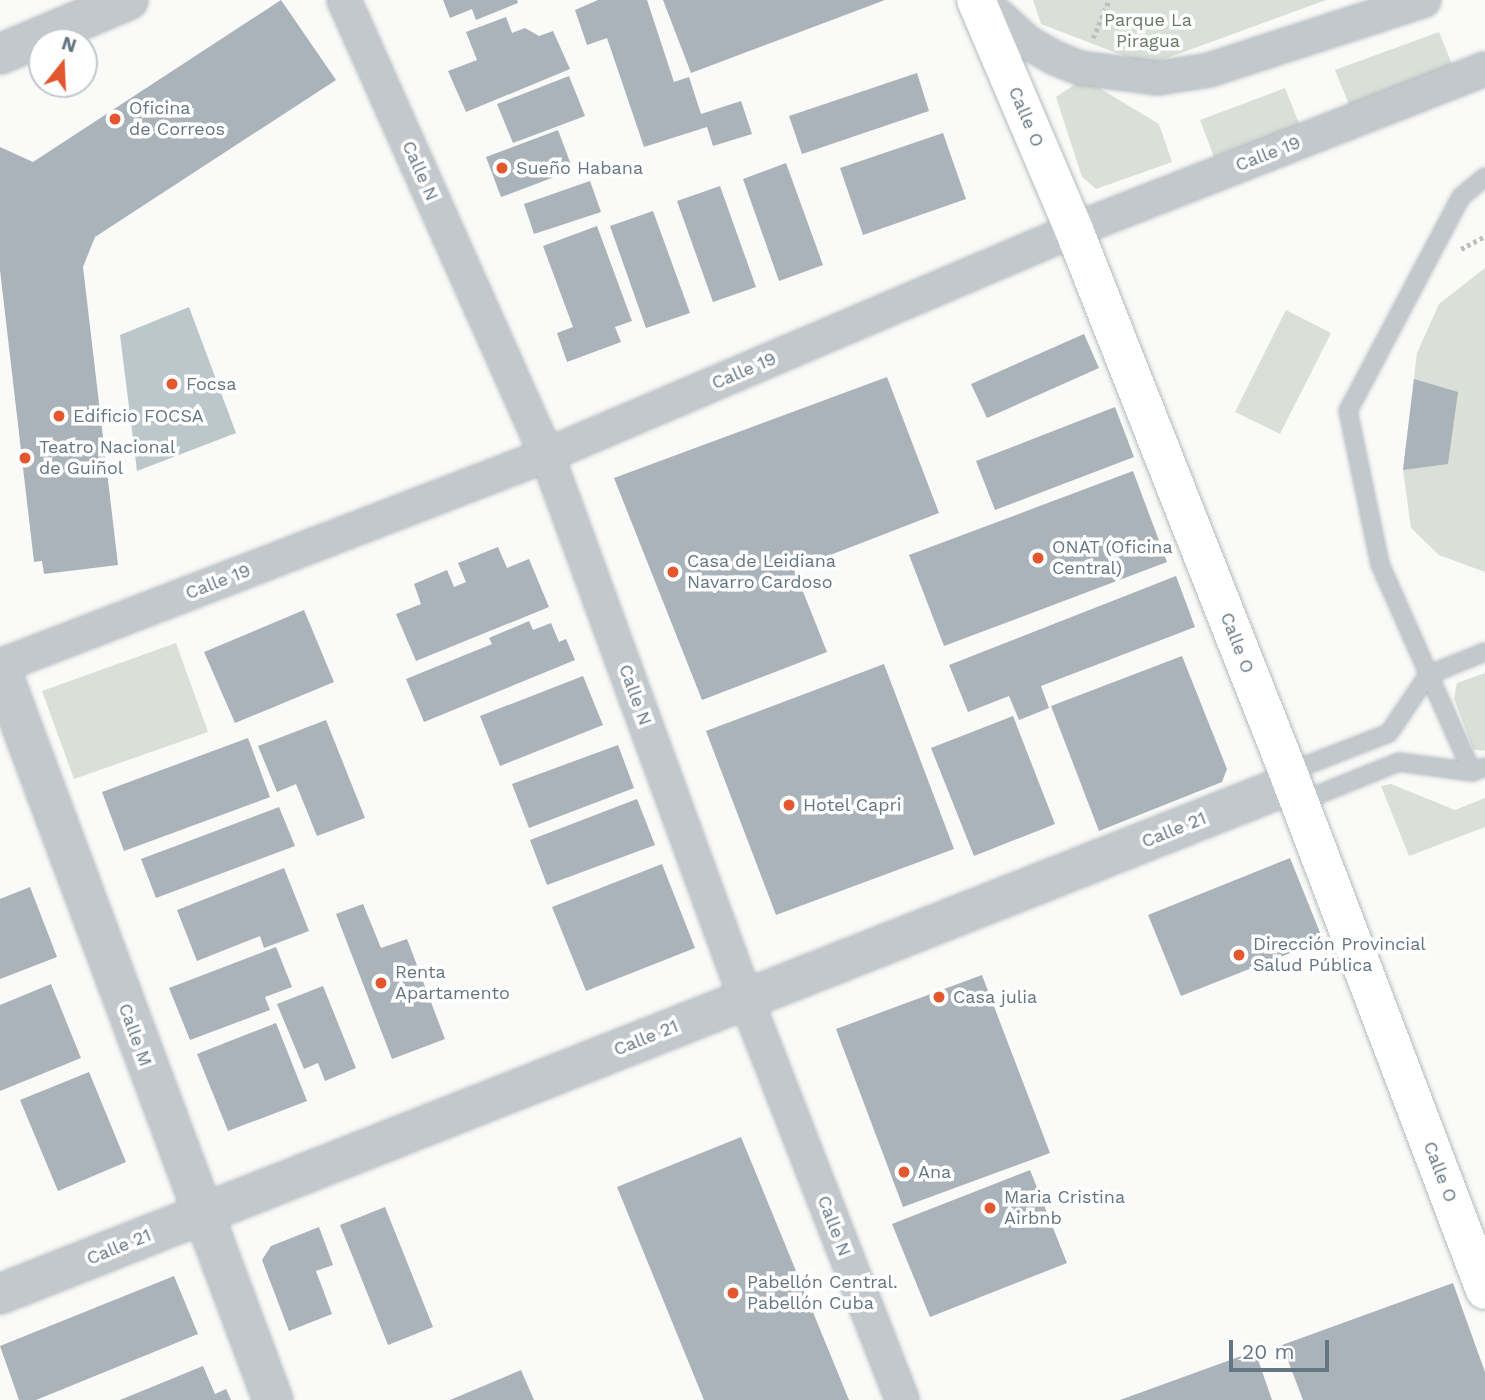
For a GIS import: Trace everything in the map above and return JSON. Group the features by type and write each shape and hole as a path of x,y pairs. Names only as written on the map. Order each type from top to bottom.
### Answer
{"main road":[{"name":"Calle O","path":"979,0 1074,230 1294,786 1485,1290"}],"street":[{"path":"0,54 128,0"},
{"name":"Calle N","path":"344,0 547,455 746,999 902,1400"},
{"path":"979,0 1027,42 1055,58 1080,68 1158,78 1209,70 1424,0"},
{"name":"Calle 19","path":"0,667 547,455 1074,230 1485,69"},
{"name":"Calle M","path":"0,667 201,1214 273,1400"},
{"name":"Calle 21","path":"0,1294 1294,786"}],"lane":[{"path":"1479,770 1428,675 1380,564 1348,411 1461,197 1485,177"},
{"path":"1294,786 1389,733 1428,675 1485,652"},
{"path":"1294,786 1399,762 1479,770"}],"green space":[{"name":"Parque La Piragua","path":"1033,0 1326,0 1148,65 1041,24"},
{"path":"1439,32 1454,69 1350,107 1335,70"},
{"path":"1077,83 1094,85 1159,124 1172,162 1096,189 1082,177 1056,97"},
{"path":"1285,88 1300,126 1214,157 1200,120"},
{"path":"1485,268 1485,572 1439,555 1411,528 1403,470 1417,353 1439,304"},
{"path":"1286,310 1331,333 1280,434 1235,412"},
{"path":"176,643 208,732 74,779 42,691"},
{"path":"1485,673 1483,751 1473,749 1454,698 1457,683"},
{"path":"1391,784 1455,810 1485,798 1485,827 1409,856 1381,786"}],"shaded area":[{"name":"Focsa","path":"189,307 236,433 137,471 120,335"}],"building":[{"name":"Edificio FOCSA","path":"281,0 336,80 95,237 83,267 118,565 44,574 42,561 34,562 0,270 0,147 33,162"},
{"path":"443,0 517,0 518,3 476,20 472,9 450,18"},
{"path":"598,0 647,0 674,82 689,77 701,114 741,101 752,134 713,146 707,127 644,147 607,38 587,45 575,10"},
{"path":"663,0 885,0 691,73"},
{"path":"506,17 512,33 525,28 539,36 553,31 570,69 466,112 448,71 477,60 466,32"},
{"path":"917,73 929,111 802,154 789,116"},
{"path":"569,76 585,116 513,143 497,104"},
{"path":"558,130 573,170 501,197 486,157"},
{"path":"943,133 966,199 863,235 840,168"},
{"path":"786,163 823,265 779,281 743,179"},
{"path":"590,181 601,212 534,234 524,204"},
{"path":"720,186 756,287 713,302 677,201"},
{"path":"653,211 690,313 646,328 610,226"},
{"path":"597,226 632,321 615,327 621,342 567,362 557,333 573,327 543,246"},
{"path":"1084,334 1099,368 987,418 971,384"},
{"path":"887,377 939,513 794,569 827,652 702,700 614,478"},
{"path":"1414,379 1458,392 1448,464 1403,470"},
{"path":"1115,407 1134,457 995,510 976,461"},
{"name":"ONAT (Oficina Central)","path":"1133,471 1167,562 944,646 909,555"},
{"path":"498,547 507,568 529,559 549,607 416,661 396,614 421,604 414,584 447,570 454,587 466,582 458,563"},
{"path":"1176,576 1195,627 1041,686 1049,708 1019,720 1009,696 968,712 949,665"},
{"path":"304,610 334,682 235,723 204,652"},
{"path":"529,621 533,630 551,623 559,642 566,639 575,660 424,722 406,679 492,644 489,638"},
{"path":"1182,656 1227,769 1222,782 1099,831 1051,706"},
{"path":"884,664 954,849 776,915 706,731"},
{"path":"583,676 603,725 500,766 480,716"},
{"path":"1013,716 1055,824 974,856 931,748"},
{"path":"326,720 365,818 317,836 296,784 277,792 258,746"},
{"path":"248,738 270,797 124,851 102,792"},
{"path":"618,745 634,788 529,828 512,784"},
{"path":"637,799 655,845 547,885 530,840"},
{"path":"279,807 295,846 156,898 141,859"},
{"path":"1290,858 1323,940 1181,996 1148,915"},
{"path":"662,864 695,948 586,991 552,907"},
{"path":"284,868 309,931 264,948 260,936 197,961 177,910"},
{"path":"30,887 57,957 0,979 0,899"},
{"path":"363,904 381,948 407,939 445,1039 392,1059 336,914"},
{"path":"276,947 292,987 265,997 270,1010 190,1040 169,988"},
{"path":"982,975 1050,1153 903,1207 836,1029"},
{"path":"51,984 81,1058 0,1091 0,1005"},
{"path":"323,986 356,1068 325,1081 318,1063 304,1069 277,1004"},
{"path":"276,1023 307,1101 228,1131 197,1054"},
{"path":"89,1072 126,1162 58,1191 20,1100"},
{"name":"Pabellón Central. Pabellón Cuba","path":"741,1137 849,1400 704,1400 617,1187"},
{"path":"1030,1170 1067,1263 930,1317 892,1224"},
{"path":"385,1207 433,1327 388,1345 340,1225"},
{"path":"319,1227 333,1265 316,1271 332,1314 289,1331 262,1260 271,1246"},
{"path":"174,1276 198,1334 36,1400 19,1400 0,1346"},
{"path":"1453,1283 1485,1372 1485,1400 1303,1400 1282,1345"},
{"path":"1255,1351 1272,1400 1120,1400"},
{"path":"203,1366 215,1394 226,1389 231,1400 120,1400"},
{"path":"521,1370 534,1400 450,1400"}],"place":[{"name":"Oficina de Correos","path":"115,119"},
{"name":"Sueño Habana","path":"502,168"},
{"name":"Focsa","path":"172,384"},
{"name":"Edificio FOCSA","path":"59,416"},
{"name":"Teatro Nacional de Guiñol","path":"25,458"},
{"name":"ONAT (Oficina Central)","path":"1038,558"},
{"name":"Casa de Leidiana Navarro Cardoso","path":"673,572"},
{"name":"Hotel Capri","path":"789,805"},
{"name":"Dirección Provincial Salud Pública","path":"1239,955"},
{"name":"Renta Apartamento","path":"381,983"},
{"name":"Casa julia","path":"939,997"},
{"name":"Ana","path":"904,1172"},
{"name":"Maria Cristina Airbnb","path":"990,1208"},
{"name":"Pabellón Central. Pabellón Cuba","path":"733,1293"}]}
